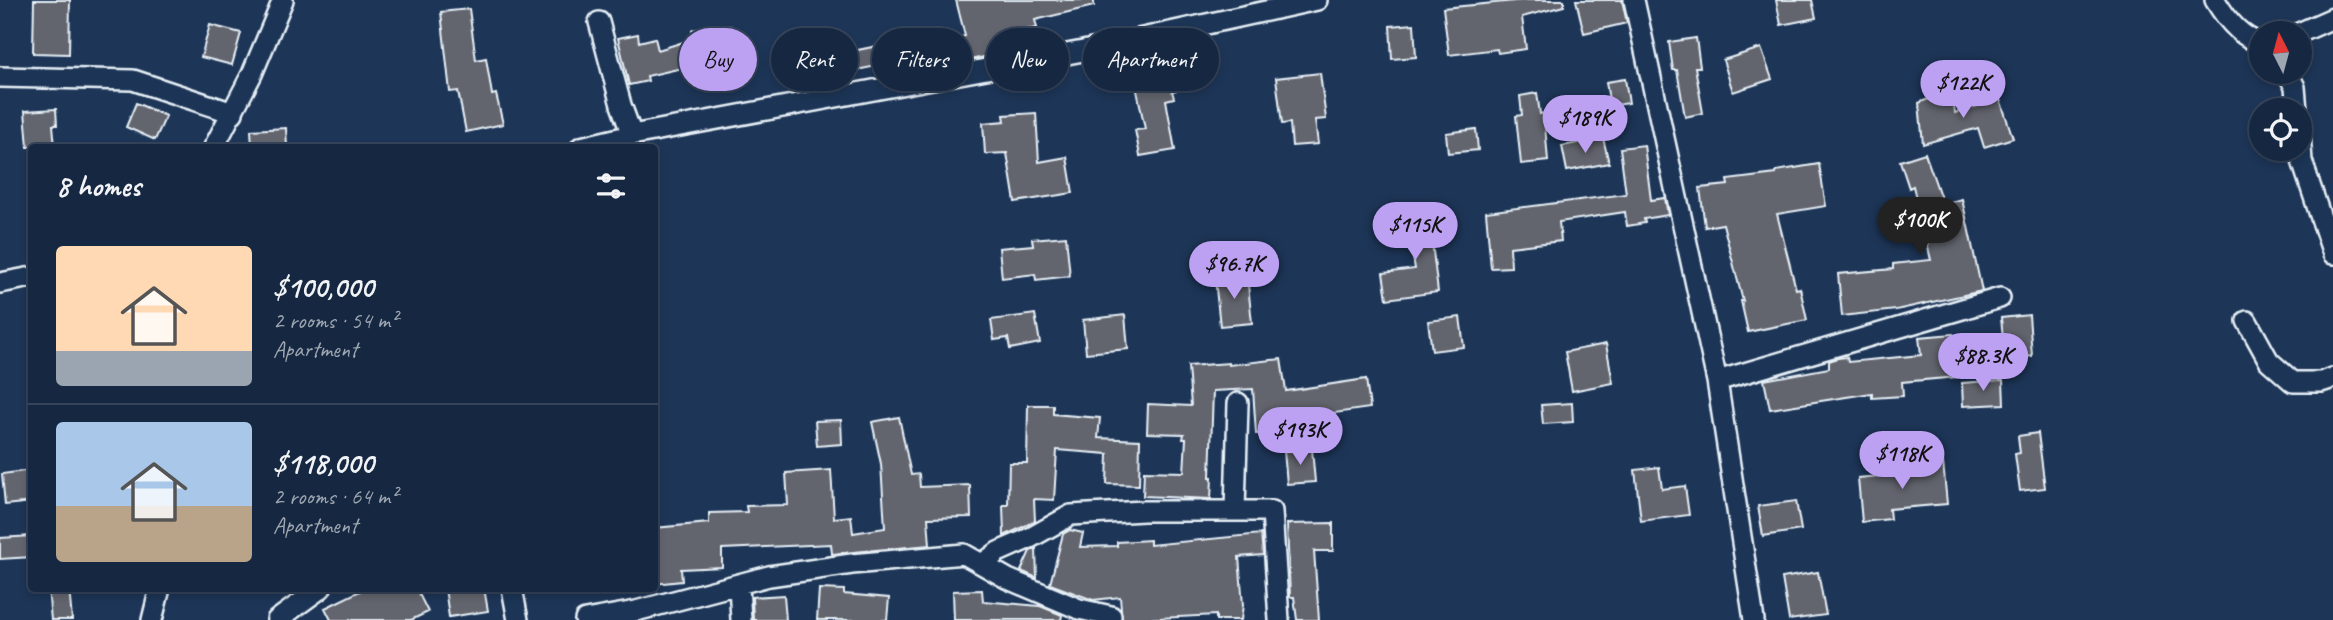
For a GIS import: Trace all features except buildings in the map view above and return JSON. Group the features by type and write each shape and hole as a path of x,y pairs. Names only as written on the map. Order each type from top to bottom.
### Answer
{"street":[{"path":"216,144 233,113 283,0"},
{"path":"594,144 1083,51 1253,7 1317,0"},
{"path":"1634,0 1717,381 1754,620"},
{"path":"2215,0 2225,17 2249,38"},
{"path":"2312,27 2333,18"},
{"path":"599,22 617,92 632,135"},
{"path":"0,78 133,79 233,113"},
{"path":"2302,161 2333,254"},
{"path":"0,283 28,278"},
{"path":"1717,381 2000,298"},
{"path":"2247,321 2269,362 2293,383 2321,382 2333,378"},
{"path":"1235,511 1238,403"},
{"path":"982,564 998,552 1071,515 1144,511 1272,511 1279,620"},
{"path":"585,620 636,611 769,576 838,566 964,554 1008,579 1079,609 1111,616"},
{"path":"739,585 741,620"},
{"path":"152,620 159,592"},
{"path":"277,620 316,592"},
{"path":"513,592 517,620"}]}
